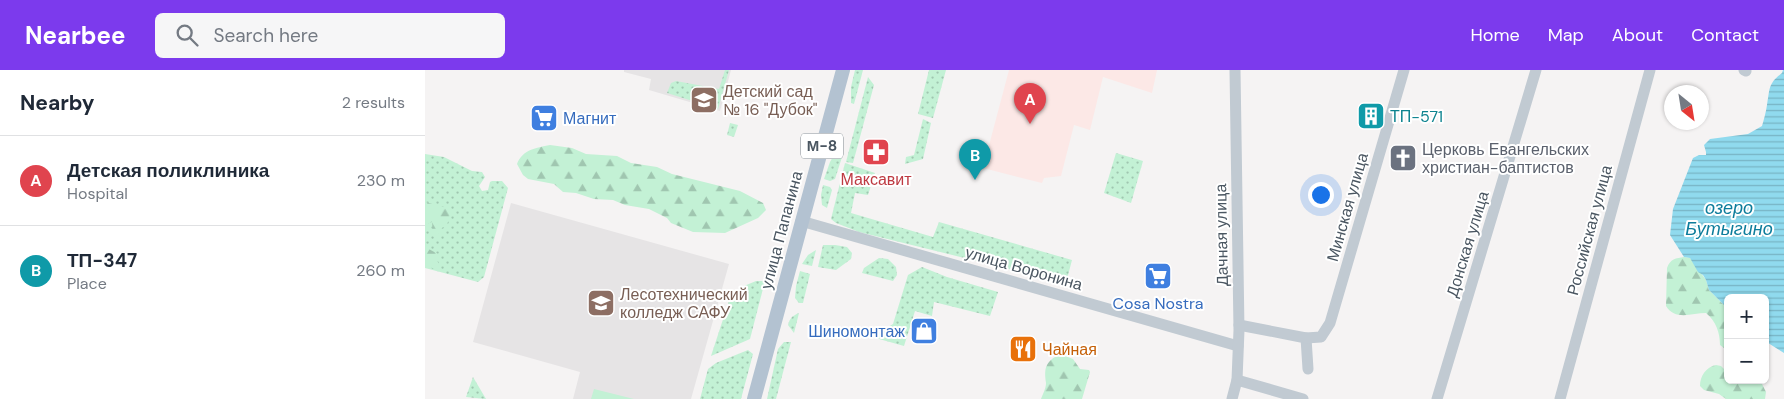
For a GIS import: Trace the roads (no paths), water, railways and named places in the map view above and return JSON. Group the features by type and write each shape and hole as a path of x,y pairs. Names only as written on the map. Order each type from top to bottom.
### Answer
{"main road":[{"name":"улица Папанина","path":"754,399 843,70"}],"street":[{"name":"Дачная улица","path":"1232,399 1237,380 1239,326 1235,70"},
{"name":"Минская улица","path":"1306,338 1321,337 1330,323 1404,70"},
{"name":"Донская улица","path":"1437,399 1536,70"},
{"name":"Российская улица","path":"1560,399 1650,70"},
{"name":"улица Воронина","path":"801,221 1238,346"},
{"path":"1239,326 1306,338 1308,369"},
{"path":"1237,380 1303,399"}],"water":[{"name":"озеро Бутыгино","path":"1784,70 1784,353 1769,344 1769,294 1724,294 1724,305 1709,290 1703,275 1698,272 1690,258 1684,257 1670,235 1673,209 1693,158 1699,155 1706,155 1704,145 1710,139 1748,134 1762,126 1770,87 1774,80"}],"place":[{"name":"Детский сад № 16 \"Дубок\"","path":"704,100"},
{"name":"ТП-571","path":"1371,116"},
{"name":"Магнит","path":"544,118"},
{"name":"Детская поликлиника","path":"1030,124"},
{"name":"Максавит","path":"876,152"},
{"name":"Церковь Евангельских христиан-баптистов","path":"1403,158"},
{"name":"ТП-347","path":"975,180"},
{"name":"Cosa Nostra","path":"1158,276"},
{"name":"Лесотехнический колледж САФУ","path":"601,303"},
{"name":"Шиномонтаж","path":"924,331"},
{"name":"Чайная","path":"1023,349"}]}
